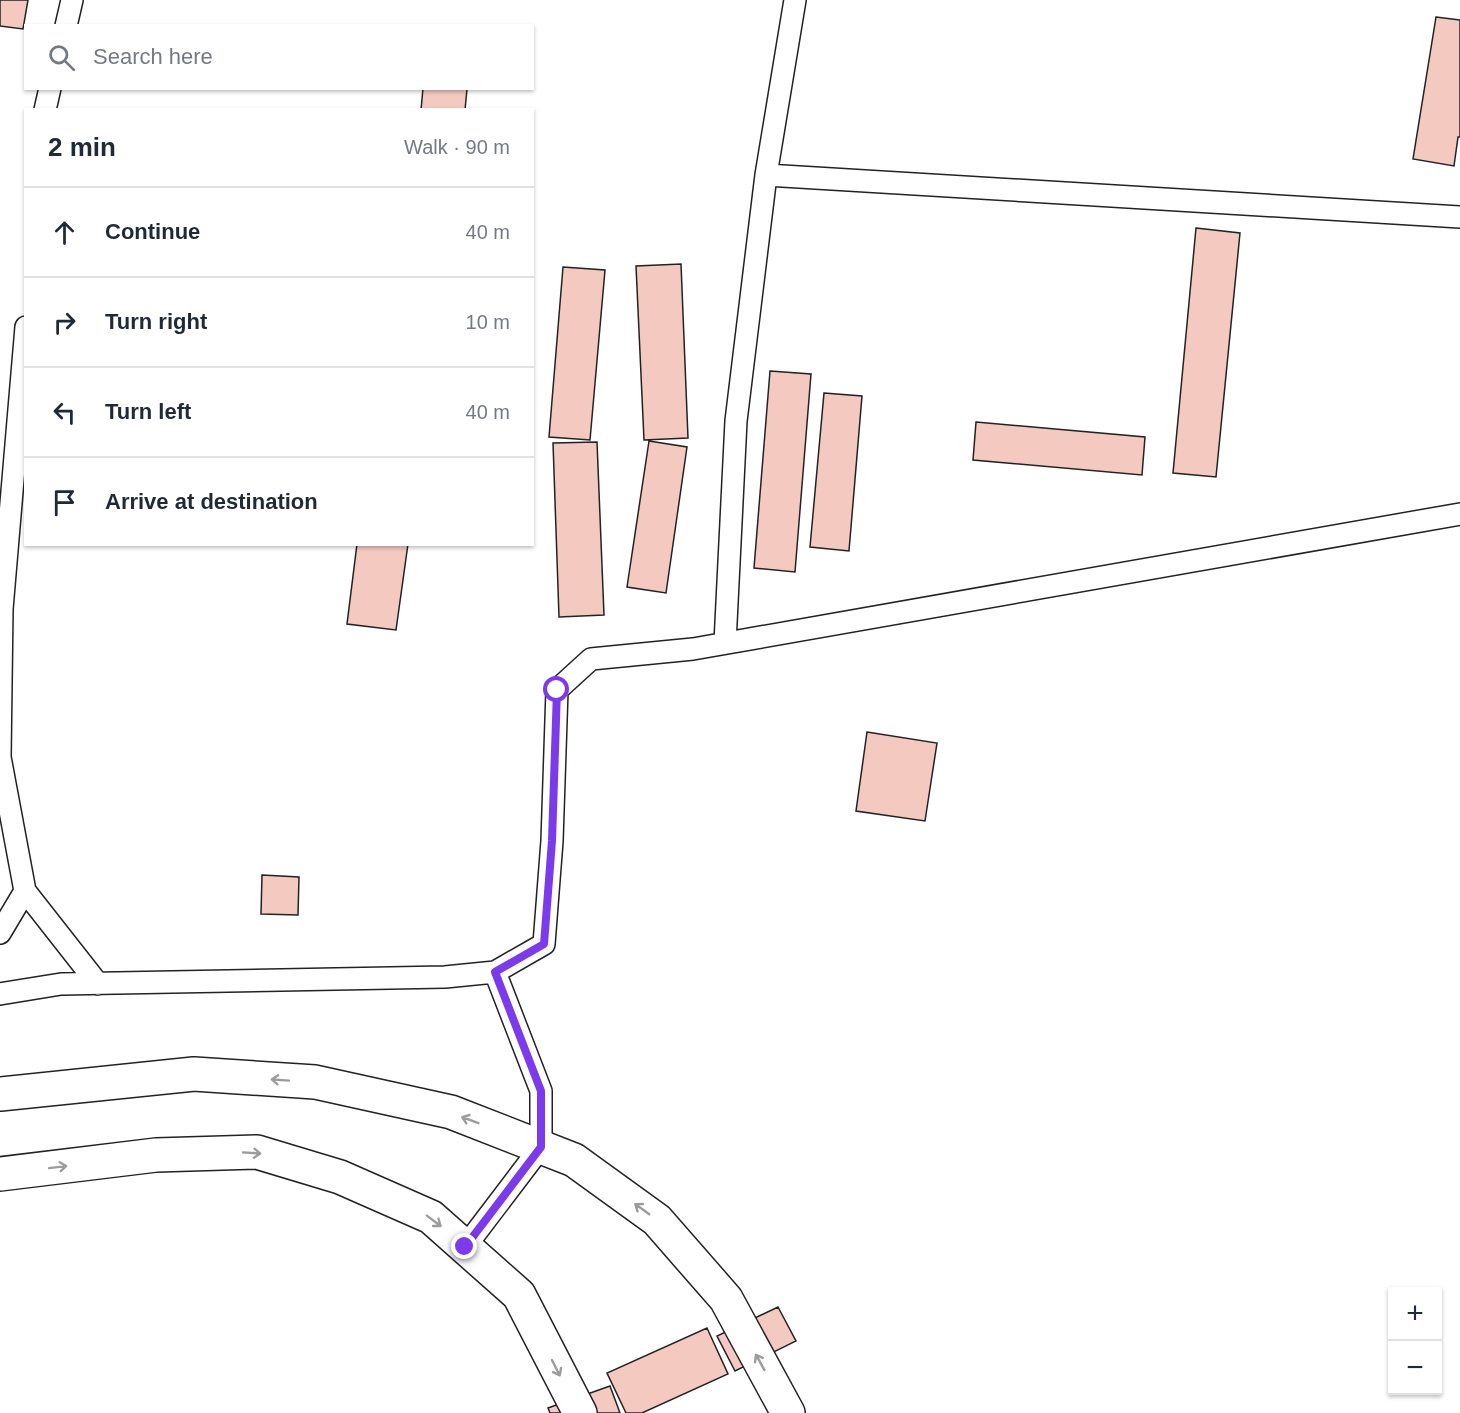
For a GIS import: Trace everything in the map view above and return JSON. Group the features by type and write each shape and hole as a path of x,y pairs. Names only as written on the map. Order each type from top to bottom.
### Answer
{"street":[{"path":"0,1094 194,1074 315,1082 451,1112 574,1160 657,1220 726,1299 788,1413"},
{"path":"0,1174 156,1155 257,1152 340,1177 431,1217 519,1295 580,1413"}],"lane":[{"path":"66,24 72,0"},
{"path":"725,643 736,421 766,175 795,0"},
{"path":"45,108 50,90"},
{"path":"766,175 1460,217"},
{"path":"24,350 2,609 0,757 25,891 98,984"},
{"path":"0,994 61,984 445,977 495,972 544,944 552,841 557,690 591,659 693,649 1460,514"},
{"path":"0,933 25,891"},
{"path":"465,1247 541,1147 541,1091 495,972"}],"building":[{"path":"0,0 28,0 23,29 0,26"},
{"path":"1436,17 1460,20 1460,137 1458,137 1454,166 1413,159"},
{"path":"423,90 467,90 465,108 421,108"},
{"path":"1196,228 1240,233 1216,477 1173,473"},
{"path":"681,264 688,438 644,440 636,266"},
{"path":"563,267 605,270 590,440 549,437"},
{"path":"770,371 811,374 795,572 754,568"},
{"path":"824,393 862,396 849,551 810,547"},
{"path":"976,422 1145,437 1142,475 973,460"},
{"path":"649,441 687,447 666,593 627,587"},
{"path":"597,442 604,615 559,617 553,443"},
{"path":"357,546 408,546 396,630 347,624"},
{"path":"867,732 937,743 925,821 856,811"},
{"path":"262,875 299,877 298,915 261,914"},
{"path":"778,1307 796,1341 735,1371 717,1336"},
{"path":"707,1328 728,1374 642,1413 626,1413 607,1373"},
{"path":"610,1386 620,1413 550,1413 548,1408"}],"route":[{"path":"465,1247 541,1147 541,1091 495,972 544,944 552,841 557,690"}]}
